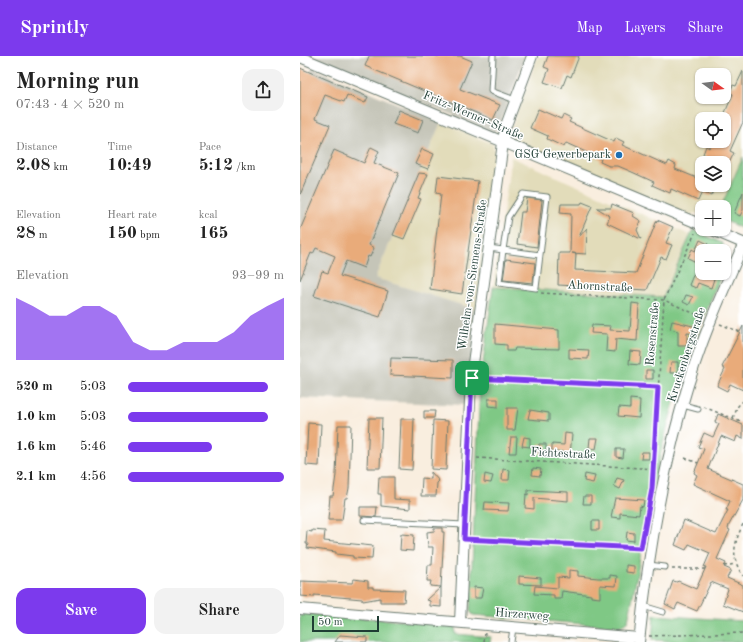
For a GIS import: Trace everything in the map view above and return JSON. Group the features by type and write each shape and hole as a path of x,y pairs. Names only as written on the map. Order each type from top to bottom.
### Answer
{"street":[{"name":"Wilhelm-von-Siemens-Straße","path":"460,622 472,378 503,142 515,100 532,56"},
{"name":"Fritz-Werner-Straße","path":"306,58 695,222"},
{"path":"726,236 743,244"},
{"name":"Kruckenbergstraße","path":"639,640 649,565 646,548 683,405 710,321 743,244"},
{"name":"Hirzerweg","path":"300,609 460,622 639,640"}],"lane":[{"path":"493,56 491,91 515,100"},
{"path":"523,194 548,197 536,288 499,283 503,250 508,217 523,194"},
{"path":"489,248 540,255"},
{"path":"683,405 700,407"},
{"path":"364,520 464,525"},
{"path":"649,565 664,567"},
{"path":"643,606 663,612"},
{"path":"511,642 513,628"}],"path":[{"name":"Rosenstraße","path":"652,489 664,300 696,236"},
{"name":"Ahornstraße","path":"539,293 664,300 710,321 740,332"},
{"path":"472,378 658,387"},
{"path":"732,418 738,406 743,401"},
{"path":"700,407 741,422"},
{"name":"Fichtestraße","path":"468,458 657,469"},
{"path":"685,458 698,463"},
{"path":"743,524 735,548 735,564 743,576"},
{"path":"464,539 646,548"},
{"path":"642,541 646,548"},
{"path":"724,566 735,564"},
{"path":"664,567 674,570 706,569"},
{"path":"639,640 677,634 743,633"}],"shaded area":[{"path":"311,56 525,56 499,127 493,132"},
{"path":"538,56 743,56 743,157 731,184 731,156 695,156 695,192 728,192 724,200 695,200 695,213 684,216 524,147 516,142 510,132"},
{"path":"312,68 441,122 375,278 478,310 466,405 300,398 300,95"},
{"path":"441,122 493,144 497,166 478,310 375,278"},
{"path":"511,157 690,235 663,297 493,287"}],"green space":[{"path":"743,157 743,229 731,223 731,200 724,200 728,192 731,192 731,184"},
{"path":"693,230 695,231 695,236 706,236 722,243 695,244 695,280 719,280 688,359 674,403 652,491 628,621 620,627 473,615 470,611 480,386 493,287 663,297"},
{"path":"300,613 455,625 455,634 491,637 490,642 300,642"},
{"path":"654,615 743,621 743,642 683,642 652,640"}],"building":[{"path":"369,56 460,56 472,61 460,89 500,105 493,120 365,66"},
{"path":"548,56 579,56 571,77 567,75 562,88 544,82 549,69 544,67"},
{"path":"300,68 368,97 365,103 347,95 344,102 325,95 315,119 330,125 300,195"},
{"path":"743,71 743,122 730,151 734,153 731,159 731,156 706,156 703,154 705,148 731,148 731,112 725,112 729,104 731,104 733,94 731,94 731,89 733,85 736,86"},
{"name":"GSG Gewerbepark","path":"538,109 561,119 563,115 571,119 569,122 614,142 616,138 624,142 622,145 667,165 669,161 676,165 675,169 695,177 695,192 702,192 698,200 671,189 670,193 652,185 654,182 618,166 609,166 600,162 601,159 566,143 564,147 547,139 548,136 530,128"},
{"path":"399,110 423,120 418,133 393,124"},
{"path":"371,147 379,151 374,163 399,173 369,245 374,248 370,257 368,256 364,268 346,261 340,276 388,291 380,317 314,296 322,271 328,273 335,256 316,248 313,254 311,253 300,280 300,230 334,150 364,163"},
{"path":"422,149 434,154 428,169 415,164"},
{"path":"419,173 428,174 418,198 421,199 404,239 393,235"},
{"path":"438,176 478,181 462,294 430,289 441,194 436,193"},
{"name":"GSG Gewerbepark","path":"702,192 713,192 711,196"},
{"path":"743,192 743,210 740,216 734,213"},
{"path":"527,198 542,200 537,247 517,244 521,212 525,212"},
{"path":"582,202 592,206 579,237 587,228 586,254 572,253 576,254 575,270 636,273 657,220 673,227 666,243 672,245 666,259 661,257 647,290 558,285 559,253 570,253 571,214 560,213 561,204 581,204"},
{"path":"612,204 634,213 633,216 641,221 637,230 641,239 607,223 610,216 597,208 611,208"},
{"path":"700,240 708,244 698,244"},
{"path":"692,249 695,251 695,262 688,258"},
{"path":"506,259 535,263 533,283 503,280"},
{"path":"694,273 695,280 714,280 711,288 698,283 696,288 689,285"},
{"path":"686,295 693,297 689,305 683,302"},
{"path":"632,303 639,304 637,341 616,339 615,352 606,351 607,334 591,333 592,325 611,326 610,330 630,331"},
{"path":"672,321 697,327 696,334 687,333 687,346 678,346 678,331 670,329"},
{"path":"495,324 559,330 559,349 515,348 514,351 507,351 507,345 495,344"},
{"path":"743,326 743,390 730,384 727,391 717,386 725,369 722,367"},
{"path":"569,349 589,350 588,359 569,358"},
{"path":"630,351 641,352 640,365 629,364"},
{"path":"391,358 453,360 453,378 390,375"},
{"path":"671,362 678,362 678,373 670,373"},
{"path":"646,370 653,370 653,379 646,379"},
{"path":"488,399 498,399 498,407 488,406"},
{"path":"630,399 640,400 639,418 618,416 619,407 630,408"},
{"path":"507,408 518,408 515,430 507,430"},
{"path":"530,410 549,413 549,421 528,419"},
{"path":"424,411 435,411 434,418 424,418"},
{"path":"718,414 743,425 743,439 737,436 735,442 721,436 708,469 743,484 743,500 729,525 728,529 730,530 717,559 726,563 724,567 731,570 727,578 743,585 743,612 723,604 728,589 711,582 697,611 678,603 675,609 665,604 673,581 678,581 696,589 706,567 704,567 710,553 689,544 686,550 675,545 684,520 716,534 728,510 726,510 730,501 693,484 697,475 694,473 704,449 698,447 704,433 713,437 719,424 715,422"},
{"path":"369,418 382,418 380,468 367,468"},
{"path":"401,419 414,419 412,470 399,469"},
{"path":"433,420 448,421 446,470 431,469"},
{"path":"308,423 321,424 319,466 306,465"},
{"path":"338,425 351,425 349,488 347,498 345,498 342,520 328,520 330,496 333,496 336,475"},
{"path":"565,433 572,434 570,455 563,454 563,452 552,451 552,444 564,445"},
{"path":"511,437 517,437 516,453 509,453"},
{"path":"524,437 530,438 530,447 522,446"},
{"path":"590,438 598,438 596,449 589,448"},
{"path":"539,444 546,444 546,453 538,453"},
{"path":"616,449 624,449 623,458 616,457"},
{"path":"642,452 649,452 649,459 641,459"},
{"path":"533,468 541,469 540,476 532,475"},
{"path":"503,469 510,470 509,480 502,480"},
{"path":"431,472 439,481 437,483 436,496 421,496 422,478 431,479"},
{"path":"485,474 493,476 491,483 484,482"},
{"path":"585,474 595,476 593,483 584,481"},
{"path":"379,477 394,477 394,499 410,500 410,509 381,506 381,494 378,494"},
{"path":"617,478 624,480 620,489 614,486"},
{"path":"528,490 568,492 568,501 534,498 534,509 525,508 526,494 528,495"},
{"path":"584,496 591,496 591,504 583,504"},
{"path":"615,498 644,500 643,507 640,506 639,515 620,513 620,518 611,517"},
{"path":"485,502 509,503 508,511 484,510"},
{"path":"360,507 377,507 376,517 360,516"},
{"path":"592,521 599,521 599,530 592,530"},
{"path":"434,528 442,528 442,532 444,532 441,587 430,586 431,581 427,581 428,565 432,565 433,547 428,547 427,532 434,531"},
{"path":"312,530 325,531 324,541 373,546 372,559 353,558 353,556 336,554 336,552 307,548 307,531 312,532"},
{"path":"627,532 634,533 634,541 626,540"},
{"path":"401,534 414,535 413,551 400,550"},
{"path":"626,565 634,566 634,573 626,572"},
{"path":"569,570 578,571 578,576 610,578 610,575 617,576 616,586 600,585 600,598 591,597 591,595 562,591 561,599 554,599 554,595 534,594 535,586 558,588 558,577 569,578"},
{"path":"519,576 541,578 541,585 519,584"},
{"path":"354,579 368,581 368,587 373,587 373,589 405,590 404,602 380,602 380,598 363,601 362,599 314,595 314,597 300,596 300,581 352,583"},
{"path":"441,587 441,607 430,606 430,601 427,600"},
{"path":"474,587 483,588 481,598 474,598"},
{"path":"340,635 367,637 367,642 335,642"}],"place":[{"name":"GSG Gewerbepark","path":"619,155"}],"route":[{"path":"472,378 658,387 652,489 641,548 464,539 472,378"}]}
